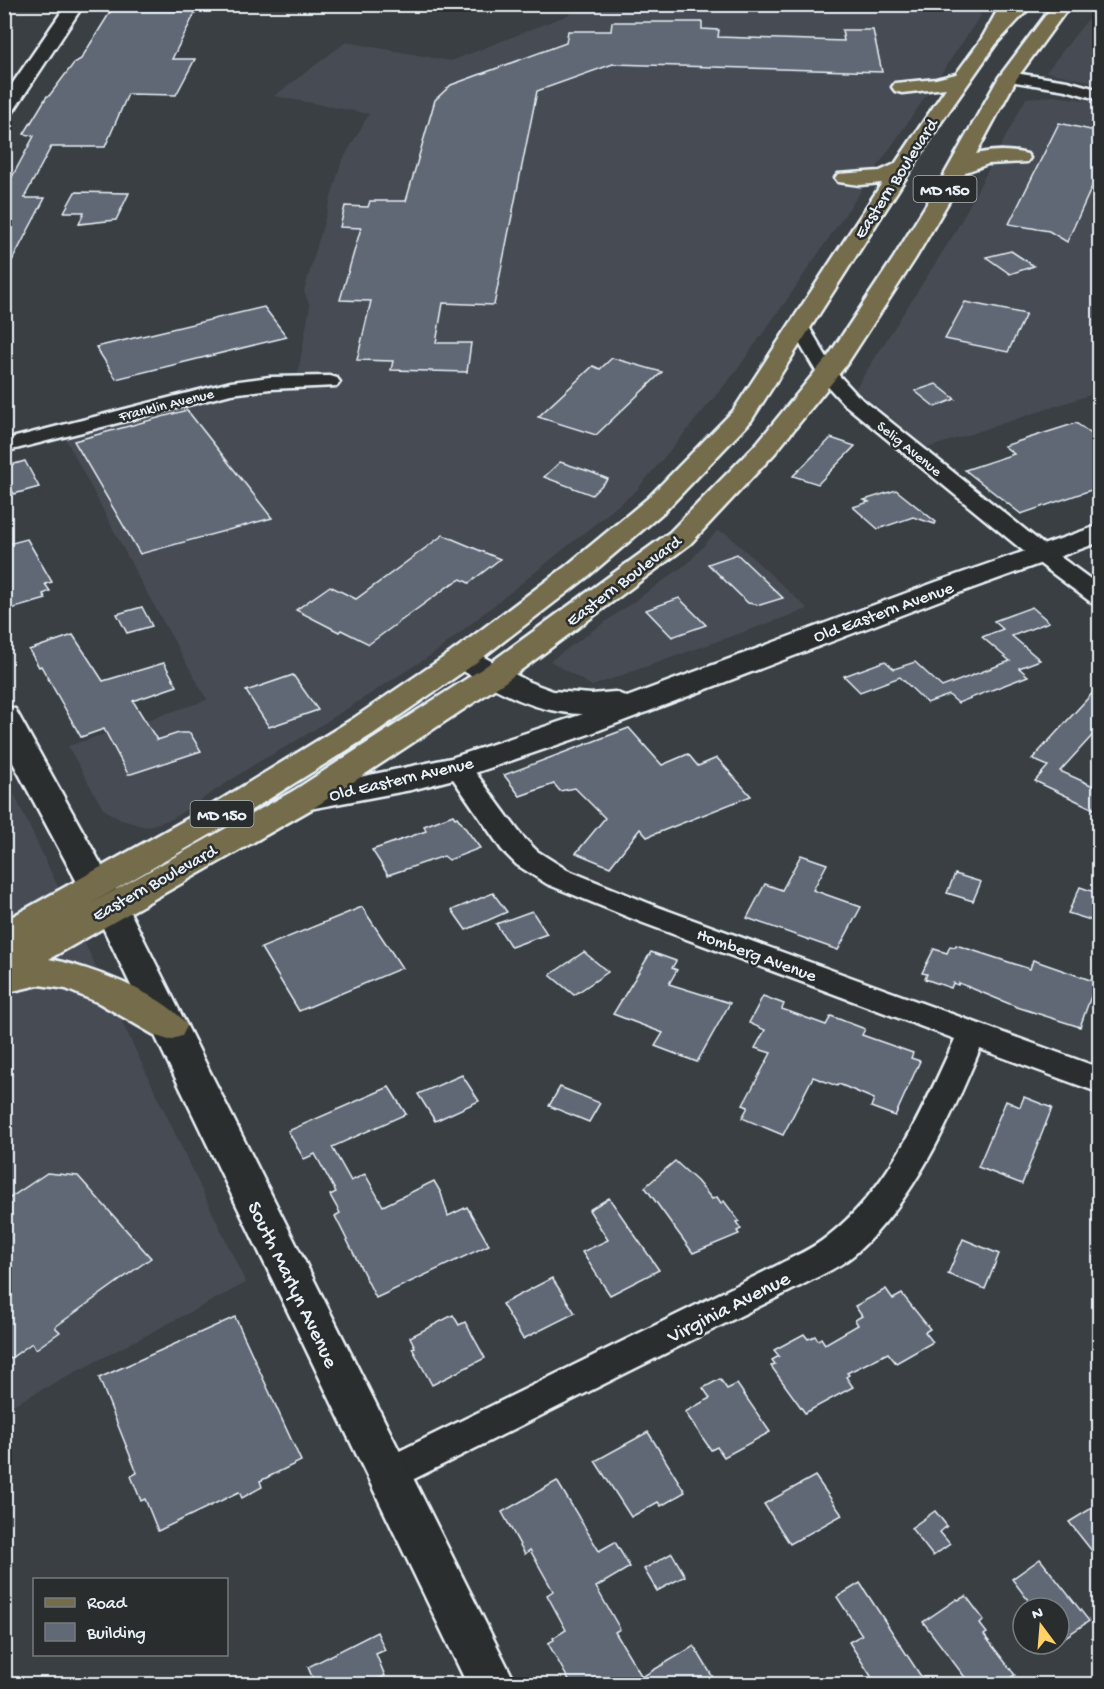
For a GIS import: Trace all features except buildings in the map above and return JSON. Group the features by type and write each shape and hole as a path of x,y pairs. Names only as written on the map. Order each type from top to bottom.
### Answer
{"main road":[{"path":"990,40 1010,4"},
{"name":"Eastern Boulevard","path":"4,968 102,895 232,808 362,727 463,658 576,572 657,504 742,416 933,120 990,40 1025,4"},
{"name":"Eastern Boulevard","path":"4,937 102,895 304,799 419,722 495,675 680,538 766,448 827,374 876,302 958,168 1008,77 1063,4"},
{"path":"933,120 925,101 916,93 902,87 937,85 962,78"},
{"path":"958,168 972,160 983,158 1020,158 990,143 980,126"},
{"path":"845,178 878,178 891,175 902,168"},
{"path":"4,980 48,971 115,993 169,1026"}],"street":[{"path":"4,111 76,4"},
{"path":"1008,77 1067,86 1100,95"},
{"name":"Selig Avenue","path":"799,326 827,374 850,399 1040,553 1100,598"},
{"name":"Franklin Avenue","path":"4,446 231,388 270,383 330,382"},
{"name":"Old Eastern Avenue","path":"304,799 411,779 458,767 578,727 1040,553 1100,533"},
{"name":"Old Eastern Avenue","path":"463,658 533,697 575,706 613,703 666,692"},
{"name":"South Marlyn Avenue","path":"4,716 102,895 169,1026 492,1684"},
{"name":"Homberg Avenue","path":"458,767 512,843 527,858 557,877 648,914 1100,1081"},
{"name":"Virginia Avenue","path":"388,1475 788,1276 841,1246 886,1199 932,1120 972,1034"}],"shaded area":[{"path":"595,4 968,4 981,15 734,374 636,491 436,652 293,743 255,764 172,819 146,827 121,820 103,809 68,746 207,700 142,584 65,438 199,401 293,386 298,372 310,306 304,291 341,163 369,114 274,96 346,42 451,61"},
{"path":"1099,5 1099,83 1046,72"},
{"path":"1054,96 1093,101 1099,105 1099,392 928,448 855,389 954,234 1026,98"},
{"path":"717,531 727,534 808,609 592,686 550,661 688,563"},
{"path":"7,779 246,1283 5,1409 4,780"}]}
